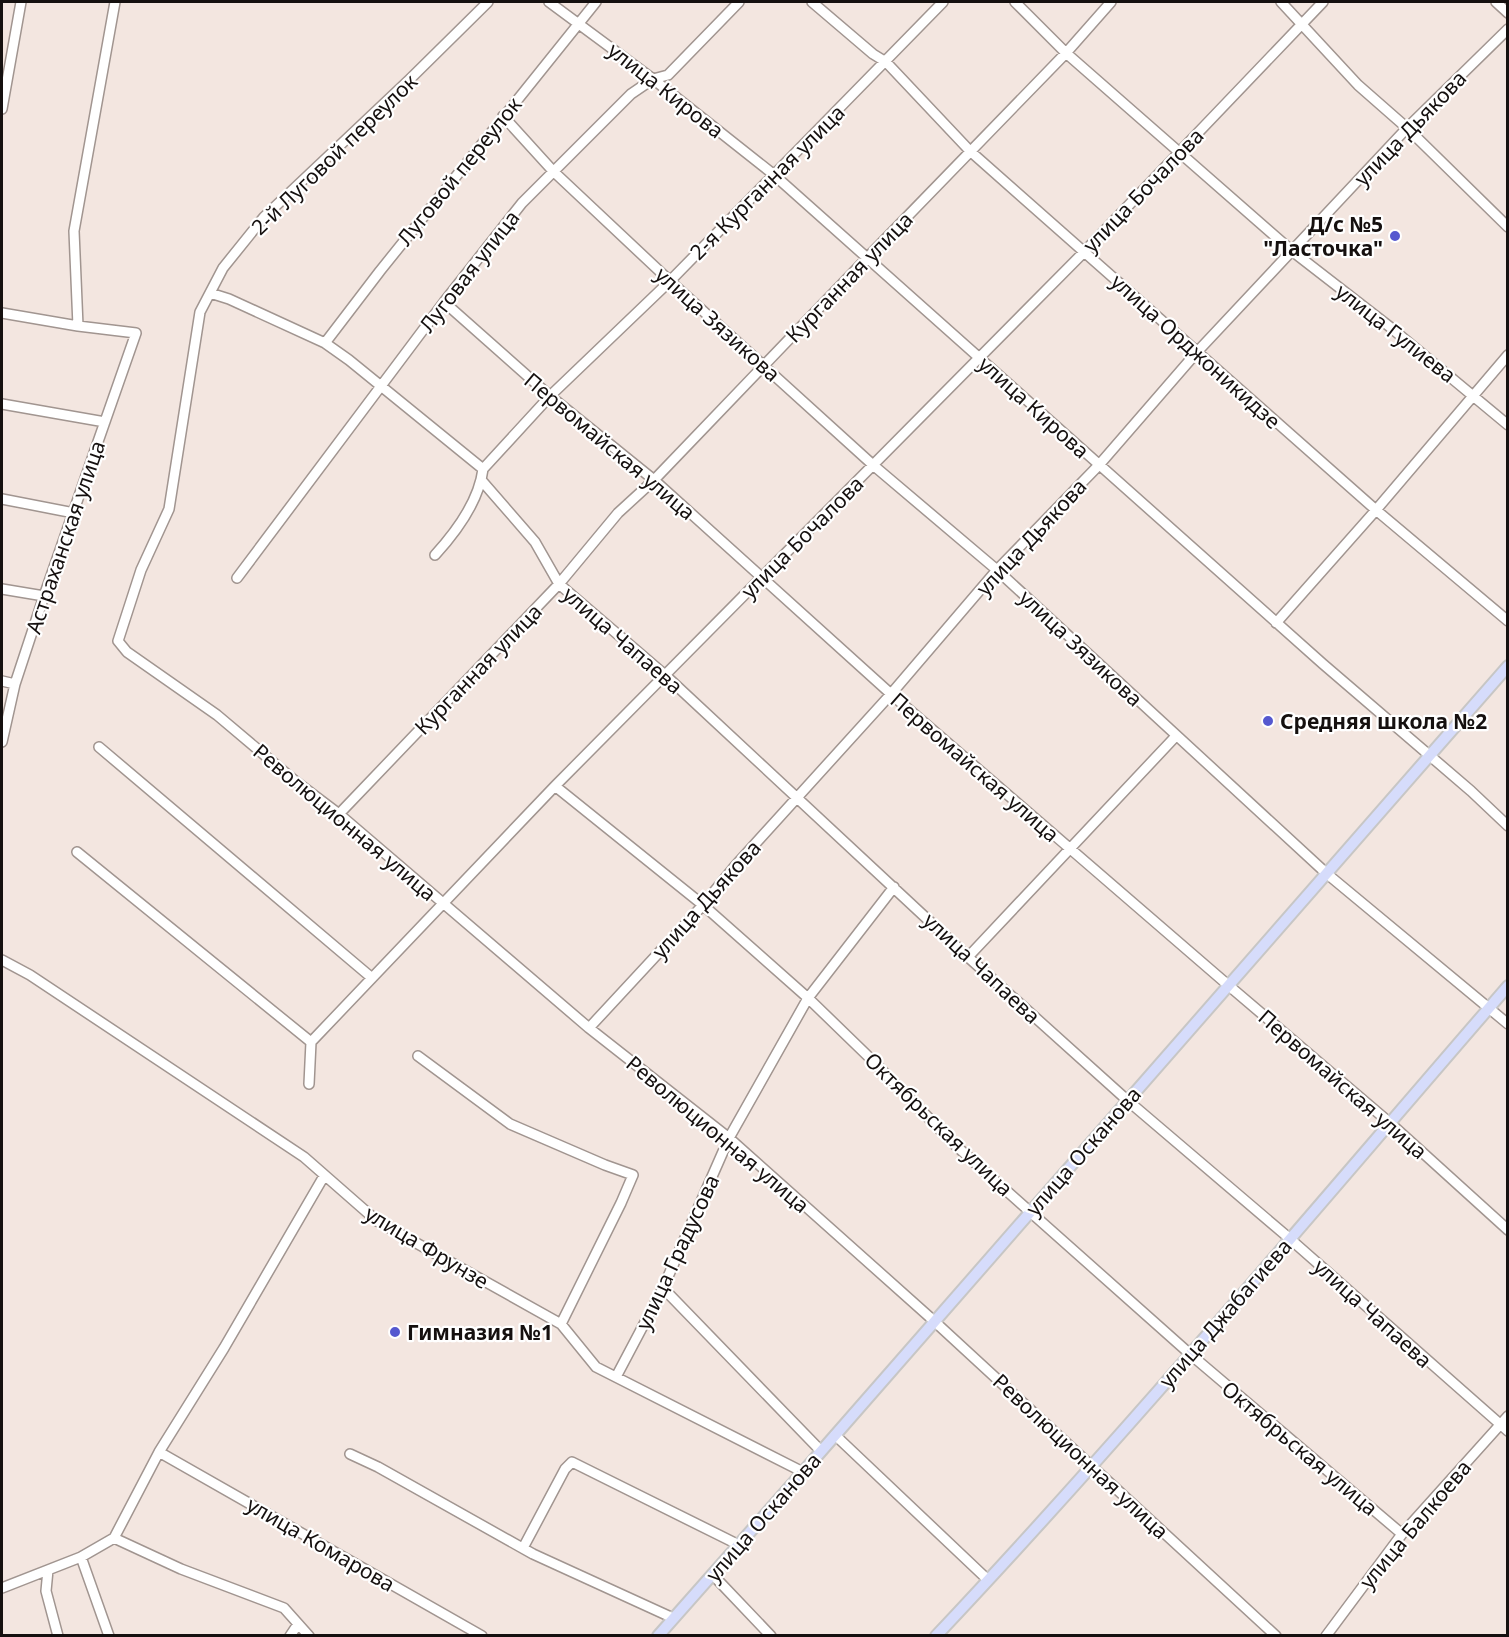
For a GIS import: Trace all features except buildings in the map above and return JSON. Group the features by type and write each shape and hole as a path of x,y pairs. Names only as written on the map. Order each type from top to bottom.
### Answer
{"main road":[{"name":"улица Осканова","path":"658,1635 1508,666"},
{"name":"улица Джабагиева","path":"936,1635 1190,1354 1508,986"}],"street":[{"path":"2,109 21,2"},
{"path":"2,313 78,326 74,231 115,2"},
{"name":"2-й Луговой переулок","path":"137,658 127,652 118,641 141,570 170,508 200,312 223,268 264,217 488,2"},
{"name":"улица Кирова","path":"549,2 653,79 773,174 1508,826"},
{"name":"Луговой переулок","path":"324,343 596,2"},
{"name":"Луговая улица","path":"237,578 444,302 522,203 631,94 653,79 668,75 739,2"},
{"name":"улица Орджоникидзе","path":"812,2 873,54 886,62 970,151 1376,510 1508,621"},
{"name":"2-я Курганная улица","path":"483,469 550,396 670,281 943,2"},
{"name":"улица Гулиева","path":"1015,2 1066,53 1292,251 1390,327 1508,425"},
{"name":"Курганная улица","path":"339,814 559,584 618,513 654,480 1066,53 1112,2"},
{"path":"1281,2 1358,85 1407,128 1508,227"},
{"name":"улица Бочалова","path":"311,1042 555,786 1084,252 1323,2"},
{"path":"1496,2 1508,13"},
{"name":"улица Дьякова","path":"589,1028 703,905 735,866 891,694 997,570 1100,465 1197,352 1407,128 1508,29"},
{"name":"улица Зязикова","path":"503,116 553,171 670,281 873,465 997,570 1326,873 1508,1024"},
{"path":"210,293 229,299 324,343 349,360 483,469 482,481 456,531 435,555"},
{"name":"Первомайская улица","path":"444,302 550,396 654,480 891,694 1390,1123 1508,1230"},
{"name":"Астраханская улица","path":"2,742 15,684 136,333 78,326"},
{"path":"1276,622 1376,510 1508,354"},
{"path":"2,404 105,422"},
{"name":"улица Чапаева","path":"482,481 535,542 559,584 665,675 968,957 1127,1100 1289,1238 1504,1428"},
{"path":"2,499 74,513"},
{"path":"2,589 44,596"},
{"name":"Революционная улица","path":"137,658 217,715 294,780 339,814 589,1028 729,1138 934,1321 1276,1635"},
{"path":"2,681 15,684"},
{"path":"968,957 1176,736"},
{"path":"99,747 372,978"},
{"name":"Октябрьская улица","path":"555,786 703,905 808,998 954,1144 1190,1354 1402,1534"},
{"path":"77,852 311,1042 309,1084"},
{"name":"улица Градусова","path":"616,1377 663,1288 729,1138 808,998 894,886"},
{"name":"улица Фрунзе","path":"2,960 30,975 304,1157 377,1221 561,1324 596,1366 803,1472"},
{"path":"418,1056 510,1124 633,1175 561,1324"},
{"path":"2,1588 81,1557 114,1538 159,1452 224,1348 324,1176"},
{"path":"663,1288 821,1451"},
{"name":"улица Балкоева","path":"1326,1635 1402,1534 1504,1428 1508,1416"},
{"path":"835,1435 988,1580"},
{"name":"улица Комарова","path":"159,1452 482,1635"},
{"path":"350,1454 378,1467 523,1548 674,1618"},
{"path":"523,1548 565,1469 572,1462 739,1545"},
{"path":"114,1538 181,1569 284,1608 309,1635"},
{"path":"81,1557 109,1635"},
{"path":"48,1570 46,1591 58,1635"},
{"path":"712,1574 771,1635"},
{"path":"290,1635 298,1624"}],"place":[{"name":"Д/с №5 \"Ласточка\"","path":"1395,236"},
{"name":"Средняя школа №2","path":"1268,721"},
{"name":"Гимназия №1","path":"395,1332"}]}
